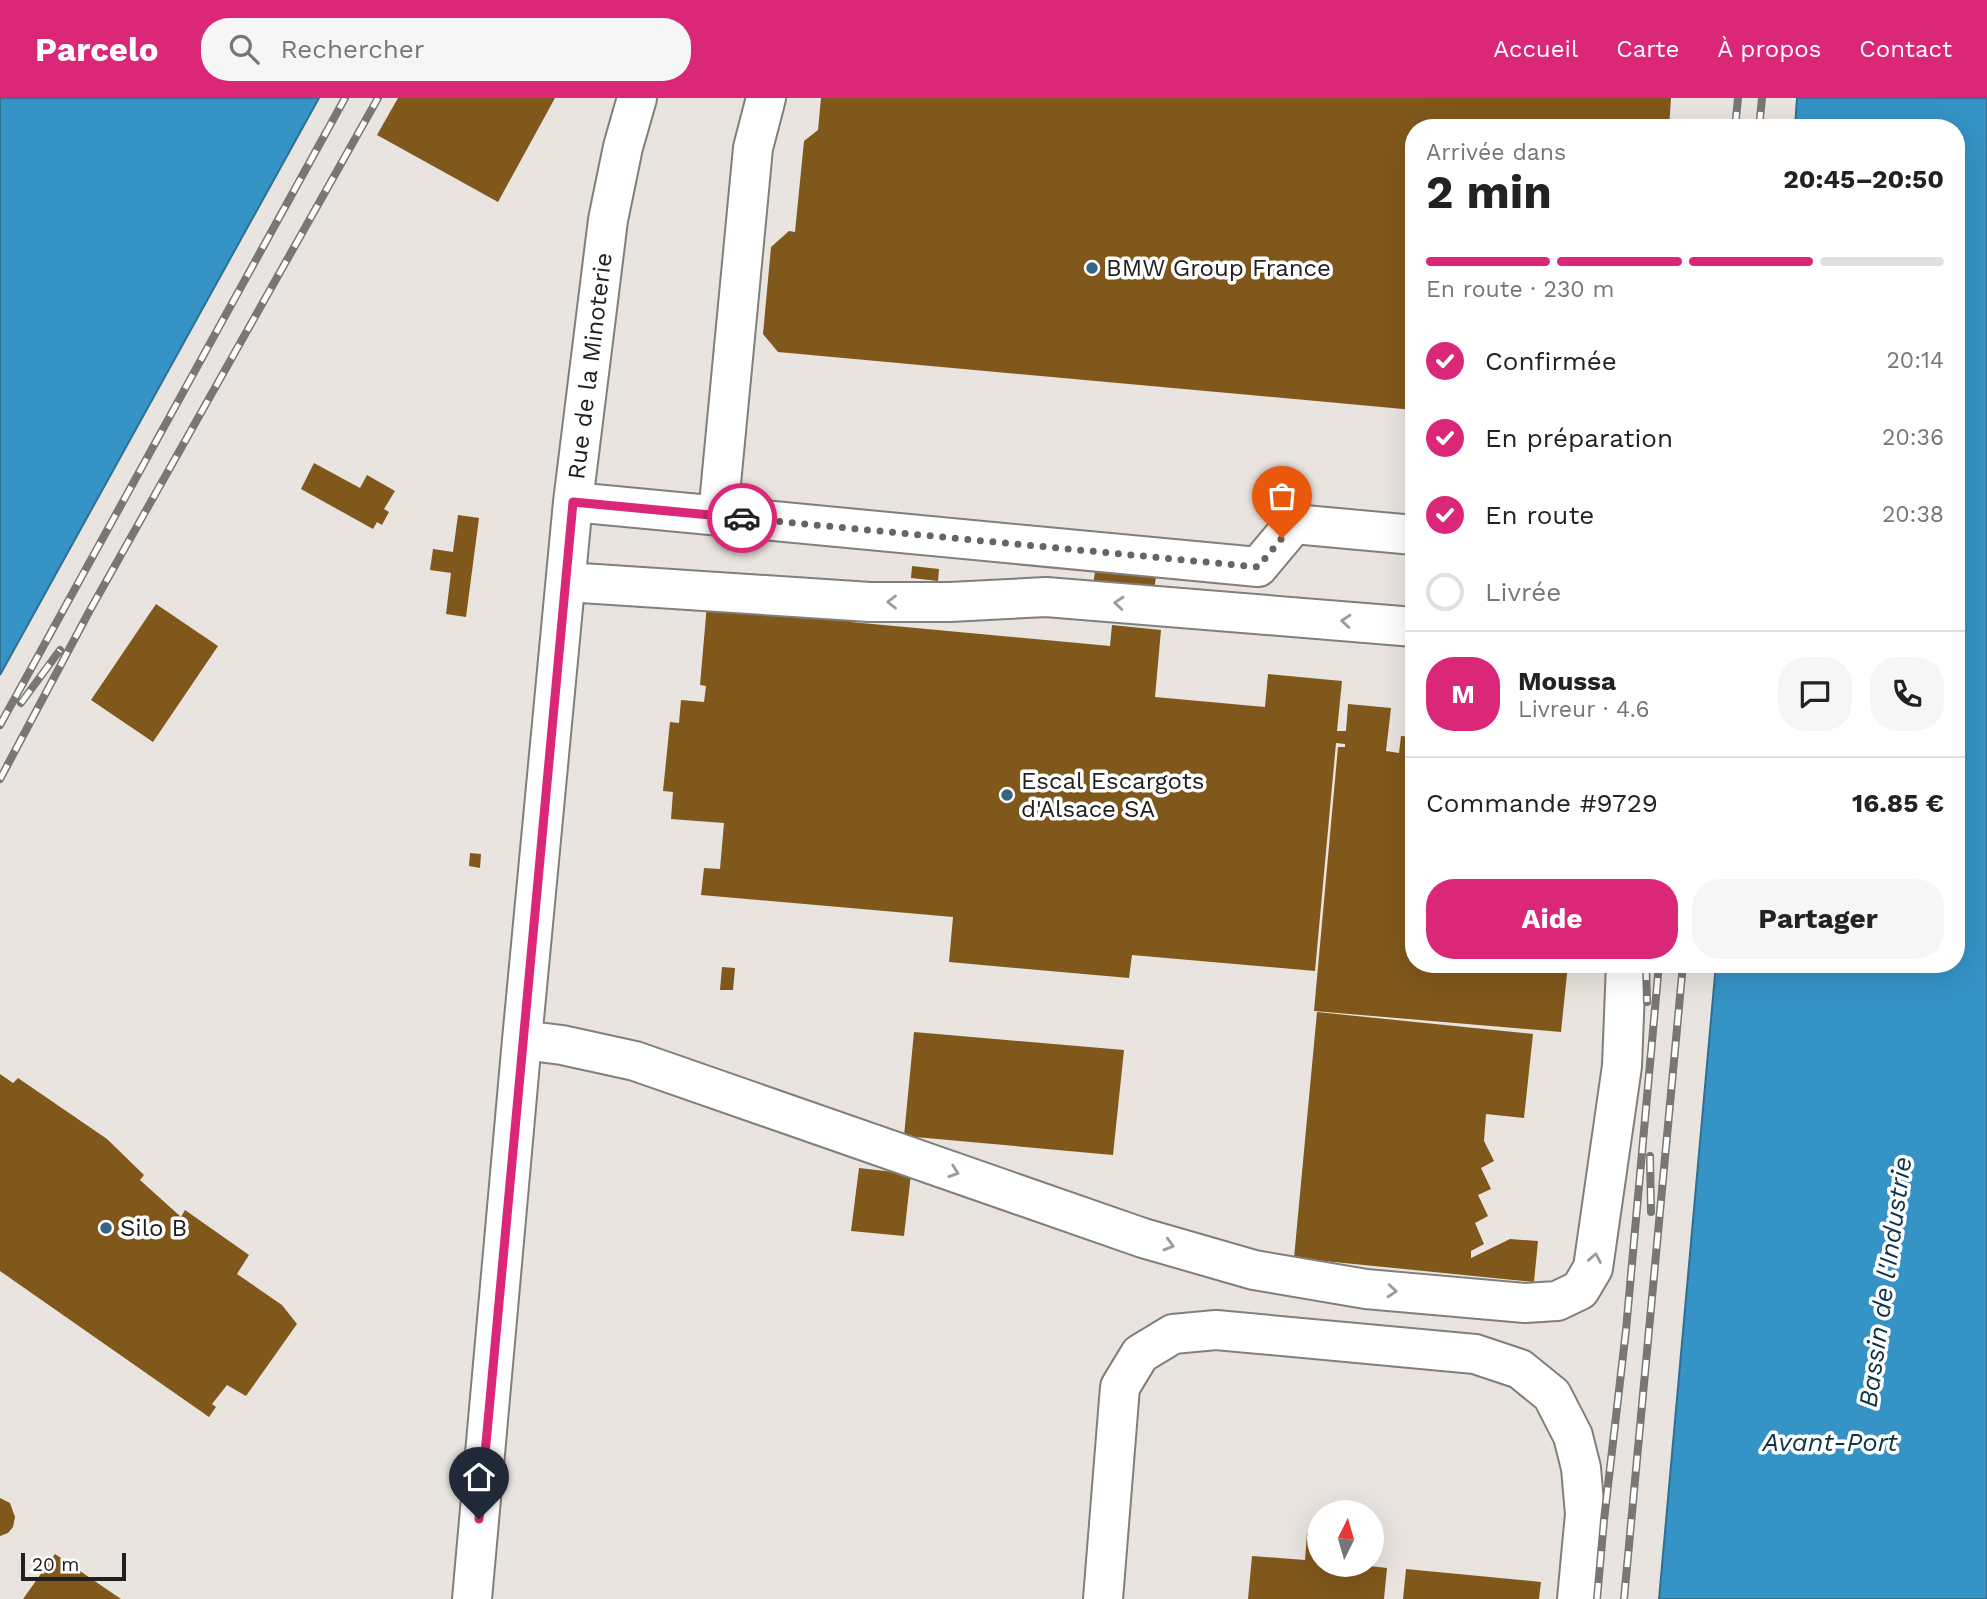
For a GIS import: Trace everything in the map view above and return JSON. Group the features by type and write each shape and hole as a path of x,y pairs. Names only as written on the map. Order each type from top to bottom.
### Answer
{"street":[{"name":"Rue de la Minoterie","path":"472,1599 573,502 608,220 623,147 637,98"},
{"path":"718,515 753,148 766,98"},
{"path":"573,502 1258,567 1294,524 1405,534"},
{"path":"566,582 870,602 950,602 1046,597 1405,626"},
{"path":"522,1040 635,1060 1143,1238 1254,1270 1366,1289 1525,1303 1557,1301 1580,1290 1593,1268 1622,1066 1626,973"},
{"path":"1103,1599 1120,1388 1140,1354 1173,1334 1216,1331 1475,1354 1520,1369 1552,1395 1573,1436 1581,1468 1585,1514 1577,1599"}],"water":[{"path":"0,98 319,98 0,675"},
{"name":"Avant-Port","path":"1797,98 1987,98 1987,1599 1659,1599 1715,973 1965,973 1965,119 1796,119"}],"building":[{"path":"398,98 555,98 498,202 377,135"},
{"name":"BMW Group France","path":"821,98 1671,98 1670,119 1405,119 1405,409 778,352 763,334 771,247 789,231 795,232 804,141 818,130"},
{"path":"314,463 360,488 367,475 395,491 384,509 389,512 382,525 377,522 373,529 301,489"},
{"path":"458,515 479,518 466,617 446,614 451,573 430,570 433,549 453,552"},
{"path":"912,566 939,569 938,581 911,578"},
{"path":"1095,572 1156,577 1154,590 1093,585"},
{"path":"156,604 218,646 153,742 91,700"},
{"path":"707,604 847,618 851,622 1110,646 1112,625 1161,630 1155,697 1265,707 1268,674 1342,681 1337,731 1346,731 1348,704 1391,708 1386,751 1399,753 1401,736 1405,736 1405,973 1567,973 1561,1032 1314,1011 1338,747 1345,747 1345,744 1336,743 1315,971 1132,955 1129,978 949,962 953,917 701,895 704,868 720,869 724,823 671,819 673,792 663,791 670,722 679,723 681,700 704,702 706,686 700,685"},
{"path":"470,853 481,854 480,868 469,866"},
{"path":"722,967 735,968 733,990 720,990"},
{"path":"1317,1012 1533,1034 1524,1118 1486,1114 1484,1141 1494,1161 1481,1168 1491,1189 1478,1195 1488,1216 1475,1223 1484,1244 1471,1251 1471,1258 1510,1239 1538,1241 1534,1282 1294,1258"},
{"path":"914,1032 1124,1050 1113,1155 904,1136"},
{"name":"Silo B","path":"0,1074 13,1083 18,1078 107,1139 144,1175 140,1180 181,1217 185,1210 249,1255 237,1274 282,1305 297,1324 246,1396 227,1385 212,1404 216,1407 209,1417 0,1271"},
{"path":"859,1168 911,1174 904,1236 851,1231"},
{"path":"0,1498 10,1503 15,1517 13,1527 0,1536"},
{"path":"1307,1533 1307,1577 1384,1577 1384,1568 1387,1568 1384,1599 1248,1599 1252,1556 1305,1560"},
{"path":"55,1554 121,1599 23,1599"},
{"path":"1406,1569 1541,1582 1539,1599 1403,1599"}],"railway":[{"path":"0,725 345,98"},
{"path":"0,779 90,610 378,98"},
{"path":"1736,119 1738,98"},
{"path":"1760,119 1762,98"},
{"path":"21,703 60,650"},
{"path":"1646,973 1647,1002"},
{"path":"1597,1599 1626,1330 1658,973"},
{"path":"1624,1599 1682,973"},
{"path":"1650,1156 1651,1212"}],"way so far":[{"path":"742,518 1258,567 1282,538"}],"place":[{"name":"BMW Group France","path":"1092,268"},
{"name":"Escal Escargots d'Alsace SA","path":"1007,795"},
{"name":"Silo B","path":"106,1228"}],"route":[{"path":"479,1519 573,502 742,518"}],"water label":[{"name":"Bassin de l'Industrie","path":"1885,1282"}]}
